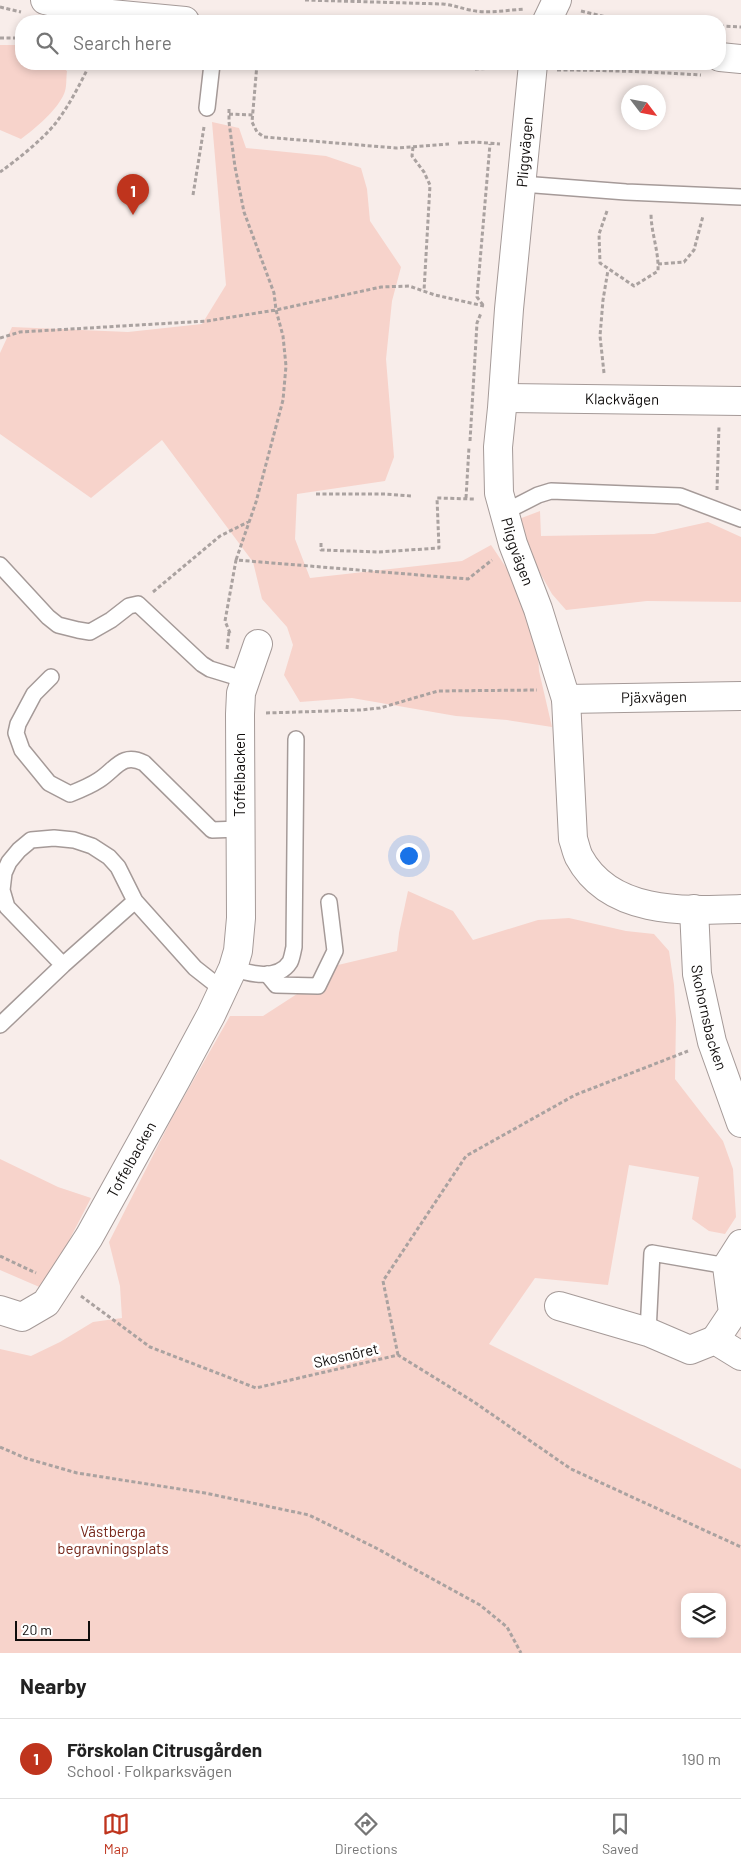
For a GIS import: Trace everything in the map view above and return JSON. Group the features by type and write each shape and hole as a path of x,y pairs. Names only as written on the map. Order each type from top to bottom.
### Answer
{"street":[{"path":"45,0 101,13 122,15"},
{"path":"726,62 741,59"},
{"name":"Pliggvägen","path":"533,70 522,184 496,307 503,398 498,448 501,503 512,544 538,609 566,700 573,839 579,856 599,882 617,894 659,908 741,909"},
{"name":"Klackvägen","path":"503,398 731,400"},
{"name":"Toffelbacken","path":"0,1310 22,1317 46,1303 89,1237 207,1023 228,979 238,951 241,918 241,693 258,644"},
{"name":"Pjäxvägen","path":"566,700 741,696"},
{"name":"Skohornsbacken","path":"694,909 697,974 712,1042 741,1123"},
{"path":"559,1306 648,1332 690,1350 715,1340 737,1316 734,1255"},
{"path":"715,1340 741,1356"}],"lane":[{"path":"207,108 211,70"},
{"path":"522,184 741,197"},
{"path":"501,503 551,491 680,496 741,519"},
{"path":"0,565 48,617 58,624 90,632 111,620 129,606 138,604 202,664 210,669 246,680"},
{"path":"51,678 34,694 18,724 16,733 22,750 49,783 70,794 84,789 101,779 123,761 135,758 144,763 212,830 240,829"},
{"path":"63,965 7,907 2,890 4,873 9,862 31,840 54,838 74,840 92,846 109,857 118,867 135,900 195,968 228,979 251,974 267,974 281,970 290,963 294,947 296,739"},
{"path":"0,1025 135,900"},
{"path":"267,974 276,984 318,986 335,951 329,902"},
{"path":"648,1332 652,1253 734,1255"}],"path":[{"path":"305,0 443,4 457,5 470,10 490,11 552,9 588,15"},
{"path":"726,26 741,27"},
{"path":"0,38 15,38"},
{"path":"1,171 16,161 55,124 80,85 87,70"},
{"path":"256,70 252,122 257,132 264,137 396,148 448,144"},
{"path":"572,70 598,72 615,70"},
{"path":"230,106 229,114 235,166 244,212 274,292 276,310 283,336 286,366 283,400 250,521 236,560 225,622 228,632 258,644"},
{"path":"193,195 207,108"},
{"path":"229,114 252,115"},
{"path":"458,143 525,146"},
{"path":"490,144 477,297 496,307"},
{"path":"413,148 412,156 424,172 430,185 424,291"},
{"path":"606,190 607,213 599,234 600,263 634,286 658,271 659,258 651,226 652,193"},
{"path":"658,264 684,262 694,250 707,195"},
{"path":"606,399 600,336 608,270"},
{"path":"0,338 20,332 207,322 276,310 381,287 409,286 496,307"},
{"path":"466,498 477,323 496,307"},
{"path":"719,511 716,495 731,400"},
{"path":"316,494 412,496"},
{"path":"320,542 321,550 379,552 438,548 437,498 466,498 501,503"},
{"path":"138,604 220,536 250,521"},
{"path":"236,560 468,580 512,544"},
{"path":"240,714 380,708 438,691 547,689 566,700"},
{"path":"398,1355 383,1281 466,1156 575,1095 712,1042"},
{"name":"Skosnöret","path":"0,1256 59,1284 89,1301 150,1347 256,1388 398,1355 474,1402 571,1469 741,1547"},
{"path":"0,1447 25,1458 77,1473 205,1493 310,1515 376,1548 480,1605 507,1627 521,1653"}],"green space":[{"path":"0,45 15,45 15,70 67,71 66,89 61,100 33,130 21,139 0,130"},
{"path":"212,122 239,128 246,148 326,156 361,168 367,189 370,221 401,267 392,301 386,359 394,457 385,481 297,494 295,539 310,578 462,561 491,545 536,612 539,671 552,727 507,720 456,716 352,698 300,702 284,675 293,645 287,627 262,599 253,562 162,440 91,498 0,434 0,353 12,327 128,332 202,324 226,285"},
{"path":"540,511 541,536 654,534 708,522 741,537 741,602 647,601 566,610 552,594 511,522"},
{"name":"Västberga begravningsplats","path":"408,891 453,911 473,940 538,920 569,918 626,931 654,934 669,951 676,1019 675,1079 723,1141 733,1169 736,1217 725,1234 709,1231 692,1219 699,1177 629,1165 608,1285 535,1278 489,1344 741,1469 741,1653 0,1653 0,1349 31,1356 60,1342 93,1322 122,1318 120,1286 109,1242 172,1118 230,1016 263,1016 338,965 397,951"},
{"path":"0,1159 58,1187 91,1198 44,1289 0,1270"}],"place":[{"name":"Förskolan Citrusgården","path":"133,215"}]}
